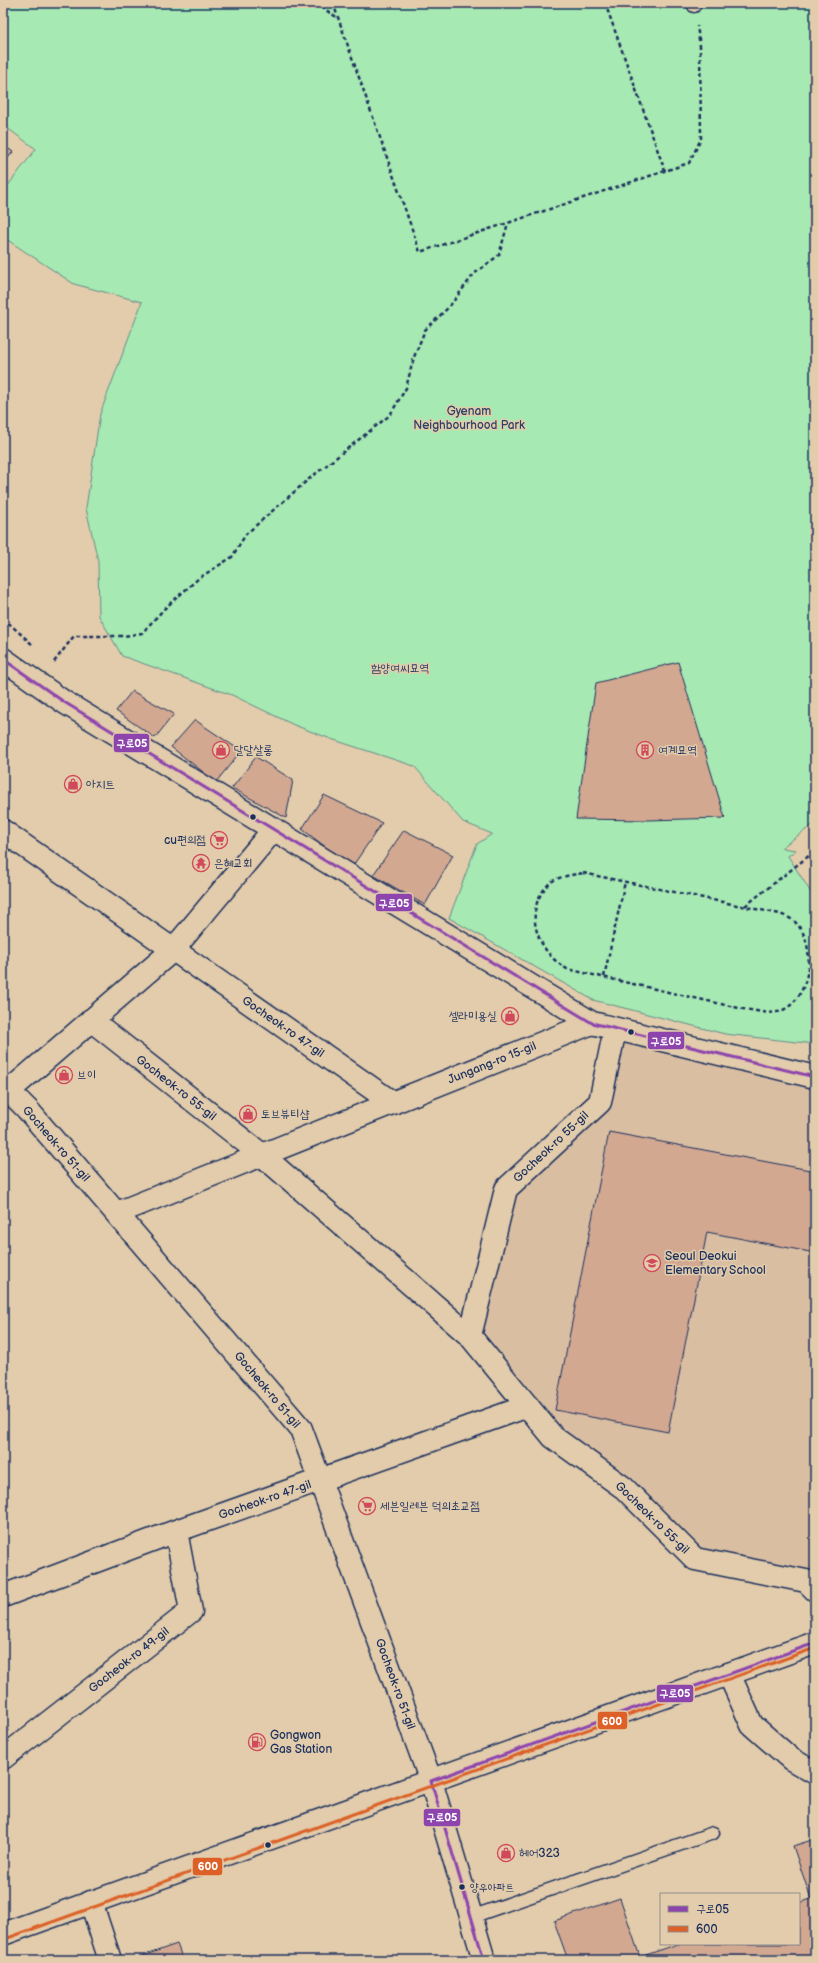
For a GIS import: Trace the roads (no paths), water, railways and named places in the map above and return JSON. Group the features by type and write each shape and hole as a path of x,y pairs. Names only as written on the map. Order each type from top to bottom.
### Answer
{"street":[{"path":"3,659 64,702 592,1023 815,1077"},
{"path":"6,1088 91,1020 173,950 274,829"},
{"name":"Gocheok-ro 47-gil","path":"3,831 393,1103"},
{"name":"Gocheok-ro 55-gil","path":"91,1020 262,1155 470,1336 553,1437 624,1488 695,1560 806,1581 815,1590"},
{"name":"Jungang-ro 15-gil","path":"393,1103 592,1023"},
{"name":"Gocheok-ro 55-gil","path":"470,1336 506,1189 600,1102 615,1029"},
{"name":"Gocheok-ro 51-gil","path":"6,1088 27,1109 301,1430 431,1781 484,1960"},
{"path":"117,1214 393,1103"},
{"name":"Gocheok-ro 47-gil","path":"3,1596 176,1531 528,1406"},
{"name":"Gocheok-ro 49-gil","path":"3,1758 191,1611 176,1531"},
{"path":"3,1934 815,1643"},
{"path":"729,1674 752,1725 791,1758 815,1773"},
{"path":"91,1902 110,1960"}],"lane":[{"path":"471,1917 713,1833"}],"place":[{"name":"달달살롱","path":"221,750"},
{"name":"여계묘역","path":"645,750"},
{"name":"아지트","path":"73,784"},
{"name":"cu편의점","path":"219,840"},
{"name":"은혜교회","path":"201,863"},
{"name":"셀라미용실","path":"510,1016"},
{"name":"브이","path":"64,1075"},
{"name":"토브뷰티샵","path":"248,1114"},
{"name":"Seoul Deokui Elementary School","path":"652,1263"},
{"name":"세븐일레븐 덕의초교점","path":"367,1506"},
{"name":"Gongwon Gas Station","path":"257,1742"},
{"name":"헤어323","path":"506,1853"},
{"name":"양우아파트","path":"462,1887"}],"park label":[{"name":"Gyenam Neighbourhood Park","path":"469,418"},
{"name":"함양여씨묘역","path":"400,668"}]}
